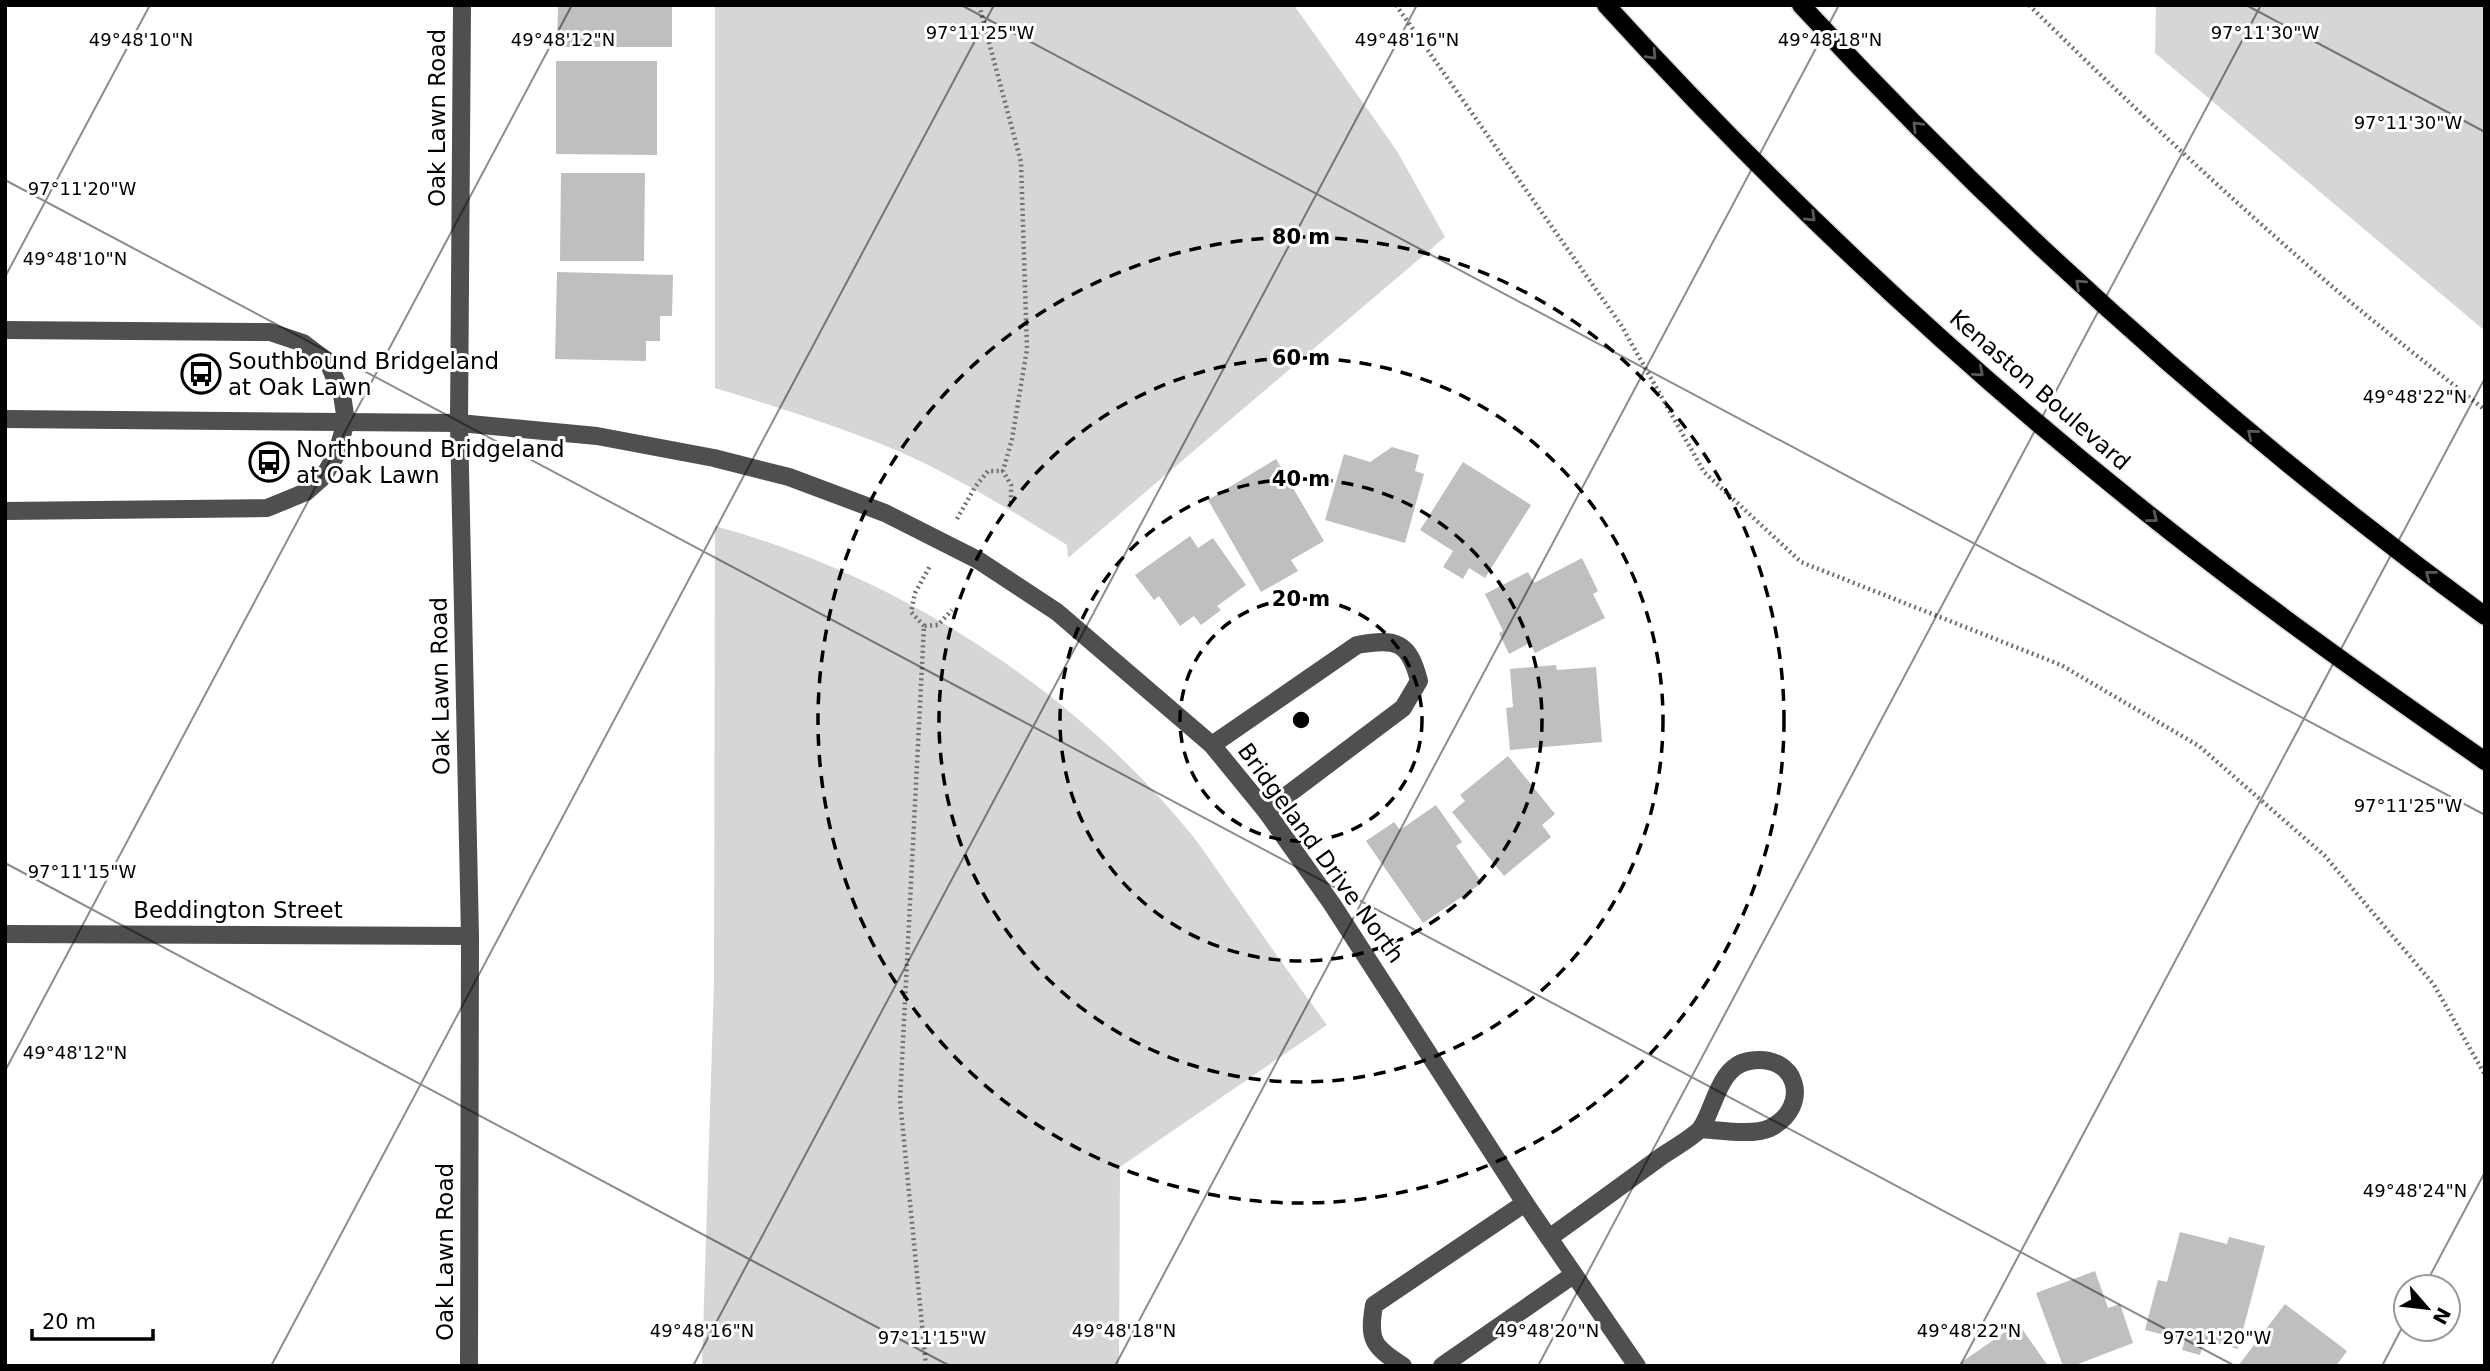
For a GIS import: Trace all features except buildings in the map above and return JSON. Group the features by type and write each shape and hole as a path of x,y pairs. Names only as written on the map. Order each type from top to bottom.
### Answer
{"main road":[{"name":"Kenaston Boulevard","path":"1605,5 1727,135 1808,214 1990,382 2137,505 2218,568 2305,634 2485,761"},
{"path":"1801,5 1948,157 2074,279 2192,384 2314,485 2485,616"}],"street":[{"name":"Oak Lawn Road","path":"462,5 459,423 470,936 469,1366"},
{"path":"5,330 270,332 303,343 328,362 342,394 346,421 337,453 324,476 306,492 267,508 5,511"},
{"name":"Bridgeland Drive North","path":"5,419 459,423 597,436 714,458 789,477 885,513 978,560 1057,612 1212,745 1266,811 1332,904 1525,1203 1637,1366"},
{"path":"1212,745 1357,645 1381,641 1398,645 1413,660 1419,681 1403,708 1266,811"},
{"name":"Beddington Street","path":"5,934 470,936"},
{"path":"1549,1238 1700,1129 1713,1097 1727,1075 1745,1062 1760,1059 1774,1061 1788,1070 1796,1094 1789,1114 1768,1129 1741,1132 1700,1129"},
{"path":"1402,1366 1380,1351 1370,1330 1374,1305 1525,1203"},
{"path":"1442,1366 1573,1275"}],"path":[{"path":"979,5 1021,162 1027,349 1012,439 1003,471 1011,485 1011,505"},
{"path":"1396,5 1621,325 1704,472 1801,562 2061,665 2199,746 2325,856 2434,985 2485,1075"},
{"path":"2029,5 2223,190 2330,284 2485,410"},
{"path":"926,1366 900,1100 924,626 939,625 952,610"}],"shaded area":[{"path":"715,5 1294,5 1397,151 1445,237 1068,558 1067,545 984,495 920,461 830,425 715,388"},
{"path":"2156,5 2485,5 2485,331 2155,53"},
{"path":"715,526 783,548 850,575 915,607 977,644 1037,686 1093,732 1145,782 1192,835 1327,1025 1120,1167 1119,1366 702,1366 714,982"}],"place":[{"name":"Southbound Bridgeland at Oak Lawn","path":"201,374"},
{"name":"Northbound Bridgeland at Oak Lawn","path":"269,462"}]}
